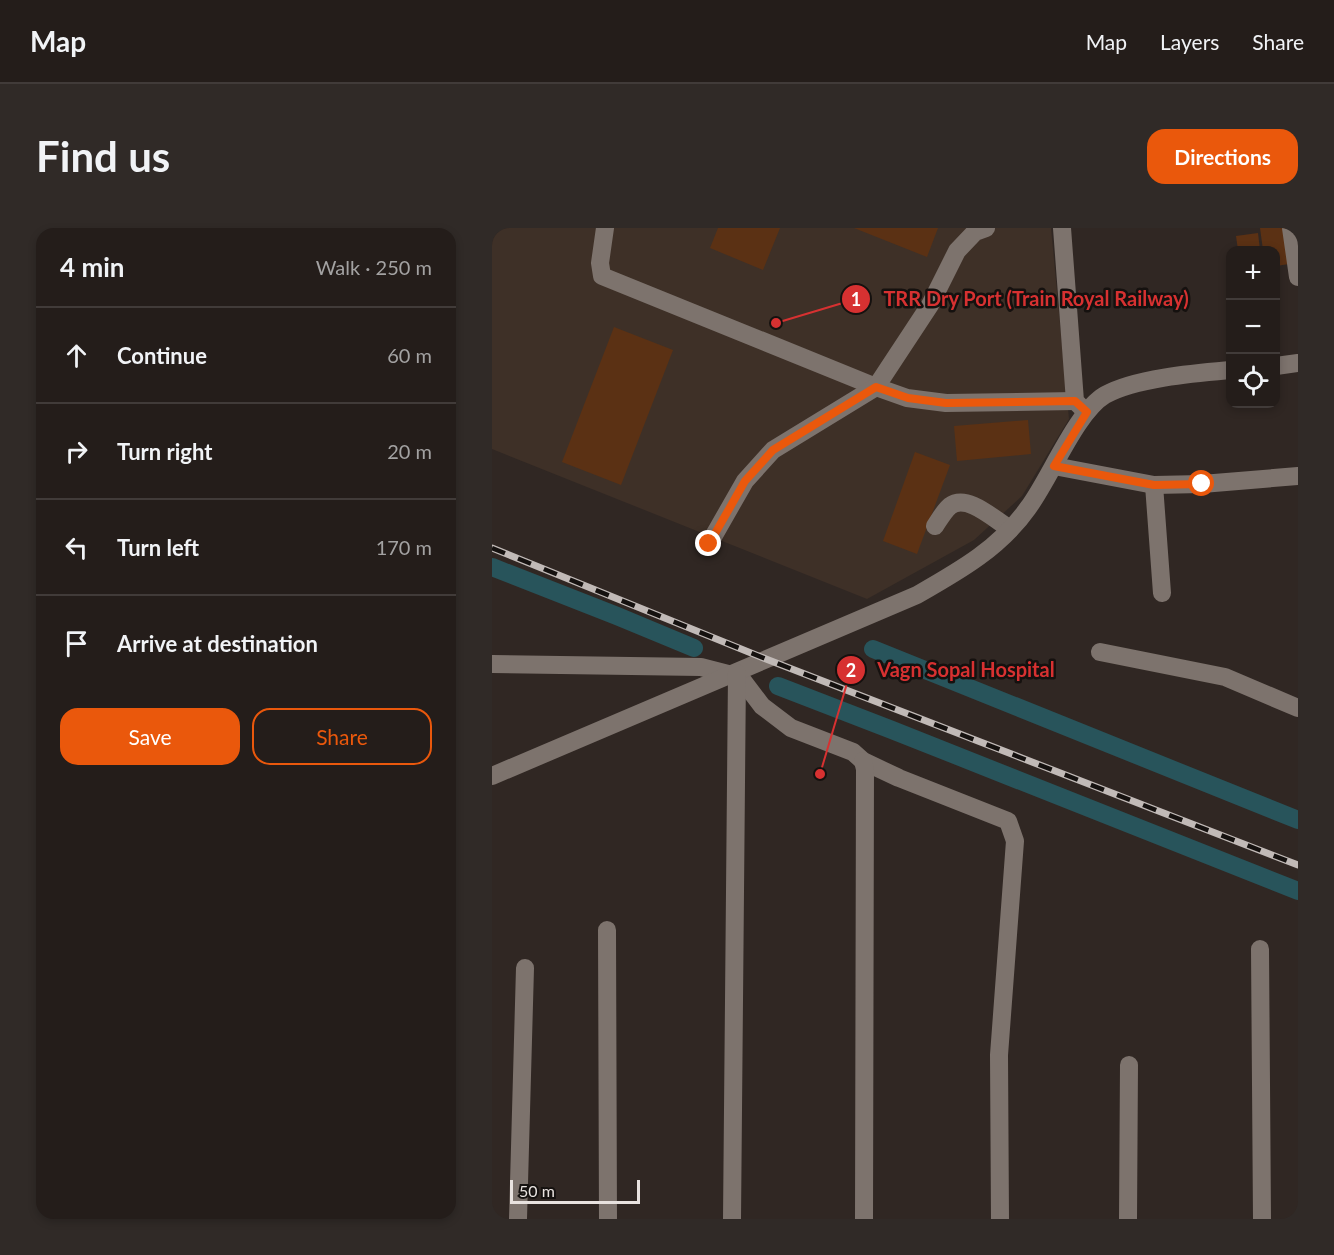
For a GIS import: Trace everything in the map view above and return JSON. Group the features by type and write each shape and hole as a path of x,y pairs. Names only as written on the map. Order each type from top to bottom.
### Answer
{"street":[{"path":"605,228 600,263 602,276 908,398 946,403 1081,406 1120,388 1183,374 1226,370"},
{"path":"709,544 745,481 773,450 876,387 930,305 957,251 975,232 986,228"},
{"path":"492,776 917,595 965,567 996,544 1028,508 1054,466 1081,406 1062,228"},
{"path":"1291,228 1298,276"},
{"path":"1280,365 1298,363"},
{"path":"1054,466 1154,485 1202,484 1298,476"},
{"path":"1154,485 1162,593"},
{"path":"935,526 949,507 961,502 971,505 1010,529"},
{"path":"1100,652 1225,677 1298,708"},
{"path":"492,663 701,667 734,674 762,706 791,728 853,752 863,761 899,778 1008,821 1015,841 999,1055 1000,1219"},
{"path":"732,1219 734,674"},
{"path":"863,761 866,769 864,1219"},
{"path":"607,930 608,1219"},
{"path":"1260,949 1262,1219"},
{"path":"518,1219 525,968"},
{"path":"1128,1219 1129,1065"}],"shaded area":[{"path":"492,228 1051,228 1069,419 1022,496 974,540 867,599 492,449"}],"building":[{"path":"718,228 780,228 763,270 710,248"},
{"path":"854,228 938,228 927,257"},
{"path":"1260,228 1285,228 1289,264 1280,265 1280,246 1262,246"},
{"path":"1258,233 1260,246 1237,246 1236,236"},
{"path":"614,327 673,350 621,485 562,462"},
{"path":"1028,420 1031,454 957,461 954,426"},
{"path":"915,452 950,465 917,554 883,541"}],"waterway":[{"path":"492,567 694,648"},
{"path":"873,649 1298,820"},
{"path":"778,686 1298,891"}],"railway":[{"path":"492,548 766,659 1298,865"}],"place":[{"name":"TRR Dry Port (Train Royal Railway)","path":"776,323"},
{"name":"Vagn Sopal Hospital","path":"820,774"}],"route":[{"path":"709,544 745,481 773,450 876,387 908,398 946,403 1075,401 1087,412 1054,466 1154,485 1202,484"}]}
